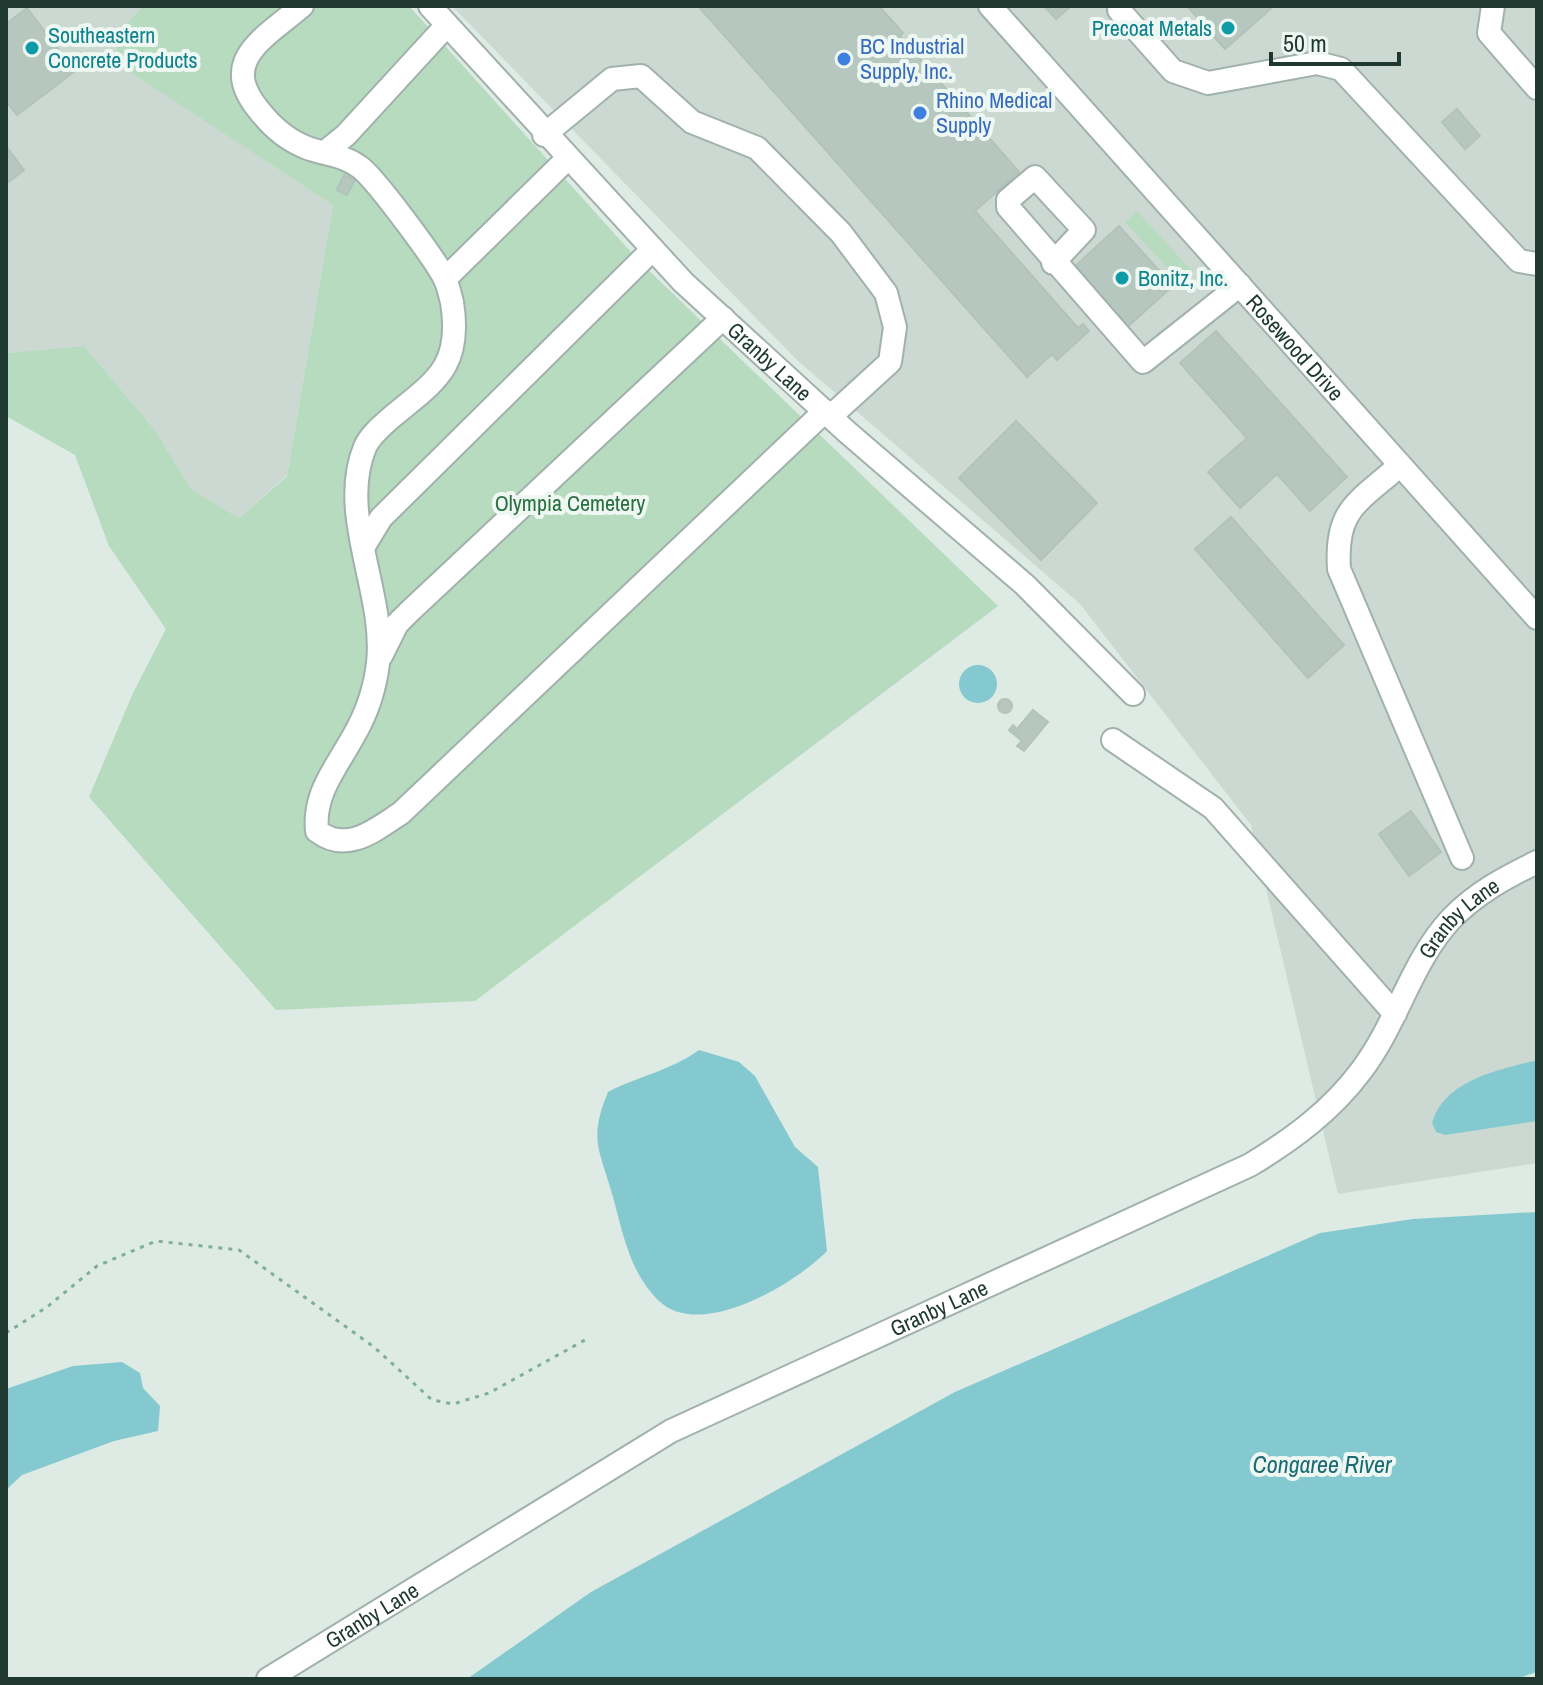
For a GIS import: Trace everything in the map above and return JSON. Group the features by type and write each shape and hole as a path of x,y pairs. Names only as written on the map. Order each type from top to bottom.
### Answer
{"street":[{"path":"302,6 253,48 242,68 241,79 247,93 272,126 308,149 325,152 362,169 445,279 455,330 451,359 424,393 376,431 366,445 357,484 370,522"},
{"name":"Granby Lane","path":"430,6 544,135 652,250 828,414 1025,585 1133,694"},
{"name":"Rosewood Drive","path":"990,6 1537,618"},
{"path":"1493,6 1489,33 1537,88"},
{"path":"1119,10 1173,71 1208,83 1317,63 1341,69 1519,261 1537,264"},
{"path":"325,152 361,118 447,25"},
{"path":"544,135 612,79 641,76 692,122 757,148 841,233 886,293 895,327 890,362 828,414 401,813 362,839 325,837 317,831 319,797 367,708 378,664 379,645 364,546 370,522 652,250"},
{"path":"361,118 357,135 362,169"},
{"path":"445,279 567,159"},
{"path":"1053,263 1143,362 1240,285"},
{"path":"378,664 397,624 723,318"},
{"path":"1400,465 1345,515 1337,544 1339,569 1462,858"},
{"path":"371,585 400,600 413,602 427,597"},
{"path":"1113,740 1213,808 1395,1014"},
{"name":"Granby Lane","path":"268,1679 671,1431 1250,1165 1312,1123 1342,1094 1382,1041 1431,946 1450,921 1472,899 1537,862"}],"path":[{"path":"6,1333 47,1307 97,1266 156,1241 239,1250 374,1347 432,1400 453,1404 489,1393 585,1340"}],"shaded area":[{"path":"6,6 143,6 118,33 333,205 287,475 239,518 191,489 155,430 84,346 6,353"},
{"path":"452,6 1537,6 1537,1163 1338,1194 1251,825 1080,604 797,360"}],"green space":[{"name":"Olympia Cemetery","path":"143,6 409,6 640,262 998,606 475,1001 276,1010 89,797 133,693 166,629 109,546 75,455 6,416 6,353 84,346 155,430 191,489 239,518 287,476 333,205 120,65 118,39"},
{"path":"1137,211 1193,272 1181,283 1125,222"}],"water":[{"path":"978,665 991,671 997,684 991,697 978,703 965,697 959,684 965,671"},
{"path":"699,1050 739,1062 755,1076 795,1147 818,1167 827,1251 794,1278 747,1303 699,1315 677,1312 659,1301 634,1266 600,1156 597,1134 608,1092 677,1063"},
{"path":"1537,1060 1537,1121 1445,1135 1436,1132 1432,1123 1438,1108 1460,1087 1490,1073"},
{"name":"Congaree River","path":"1537,1212 1537,1672 1516,1679 467,1679 591,1592 955,1392 1320,1233 1413,1219"},
{"path":"122,1362 140,1373 143,1388 160,1406 158,1431 114,1441 22,1475 6,1490 6,1389 73,1366"}],"building":[{"path":"698,6 879,6 903,33 900,36 1019,172 975,211 1078,328 1083,324 1089,331 1057,360 1052,354 1027,377"},
{"name":"Precoat Metals","path":"1044,6 1071,6 1056,19"},
{"name":"Precoat Metals","path":"1187,6 1274,6 1225,49"},
{"name":"Southeastern Concrete Products","path":"27,8 75,71 17,115 6,101 6,24"},
{"path":"1457,109 1480,136 1465,149 1442,122"},
{"path":"6,146 24,170 6,184"},
{"path":"344,175 355,180 347,195 337,190"},
{"name":"Bonitz, Inc.","path":"1119,226 1173,286 1125,329 1072,269"},
{"path":"1216,331 1347,477 1310,511 1277,474 1240,508 1208,472 1247,438 1180,363"},
{"path":"1016,421 1097,503 1041,560 959,478"},
{"path":"1231,517 1344,645 1308,678 1195,549"},
{"path":"1005,699 1012,706 1005,713 998,706"},
{"path":"1033,710 1048,722 1024,751 1017,746 1022,741 1009,730 1013,725 1017,729"},
{"path":"1411,811 1441,852 1409,876 1379,834"}],"place":[{"name":"Precoat Metals","path":"1228,28"},
{"name":"Southeastern Concrete Products","path":"32,48"},
{"name":"BC Industrial Supply, Inc.","path":"844,59"},
{"name":"Rhino Medical Supply","path":"920,113"},
{"name":"Bonitz, Inc.","path":"1122,278"}]}
